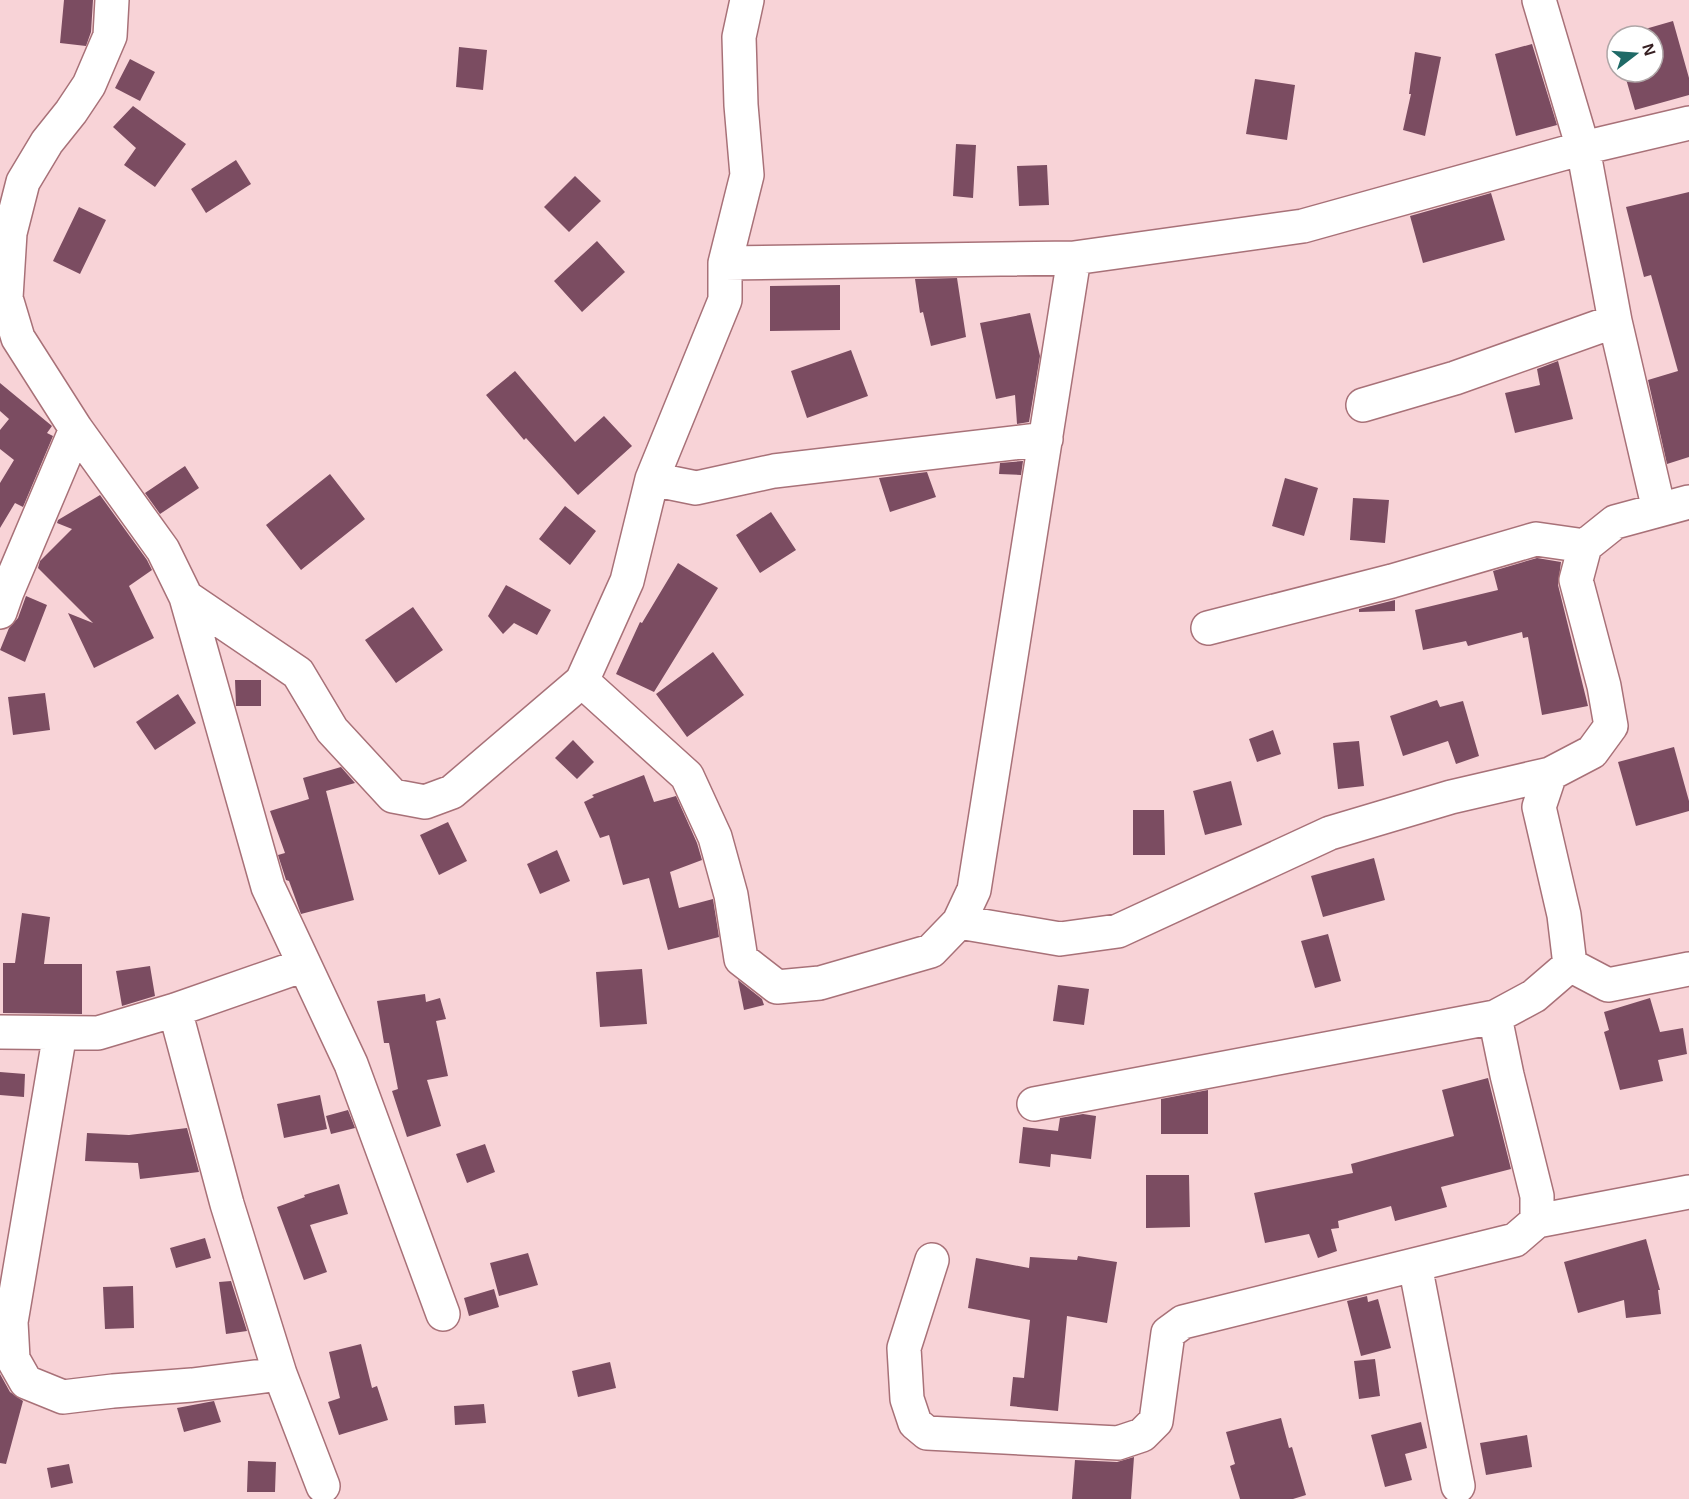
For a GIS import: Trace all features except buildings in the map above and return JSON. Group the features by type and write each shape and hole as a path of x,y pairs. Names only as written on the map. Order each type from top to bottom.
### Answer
{"street":[{"path":"112,0 110,36 89,85 71,112 46,142 23,182 10,233 6,298 9,341 163,550 186,597 268,887 351,1064 443,1314"},
{"path":"186,597 298,672 332,730 393,796 425,802 452,792 582,681 627,581 652,479 725,300 725,263 747,175 741,105 739,37 747,0"},
{"path":"959,922 1060,939 1118,932 1330,833 1451,797 1550,774 1592,752 1611,726 1604,686 1576,580 1585,546 1615,522 1674,506 1615,321 1583,148 1539,0"},
{"path":"725,263 1074,258 1303,226 1583,148 1689,123"},
{"path":"582,681 687,776 715,837 731,895 741,959 777,987 820,983 931,951 959,922 974,891 1074,258"},
{"path":"1363,405 1455,378 1615,321"},
{"path":"0,612 76,429"},
{"path":"652,479 696,488 774,471 1046,439"},
{"path":"1208,628 1392,581 1536,539 1585,546"},
{"path":"1550,774 1539,807 1564,915 1570,965"},
{"path":"0,1032 98,1033 175,1010 304,965"},
{"path":"1570,965 1608,985 1689,969"},
{"path":"1034,1104 1495,1017 1534,996 1570,965"},
{"path":"175,1010 227,1204 280,1374 323,1486"},
{"path":"1495,1017 1537,1196 1537,1221"},
{"path":"60,1033 11,1322 13,1359 26,1382 63,1397 280,1374"},
{"path":"932,1260 904,1348 907,1398 915,1423 927,1433 1118,1443 1142,1435 1156,1421 1167,1333 1183,1322 1515,1240 1537,1221 1689,1192"},
{"path":"1415,1265 1458,1486"}]}
